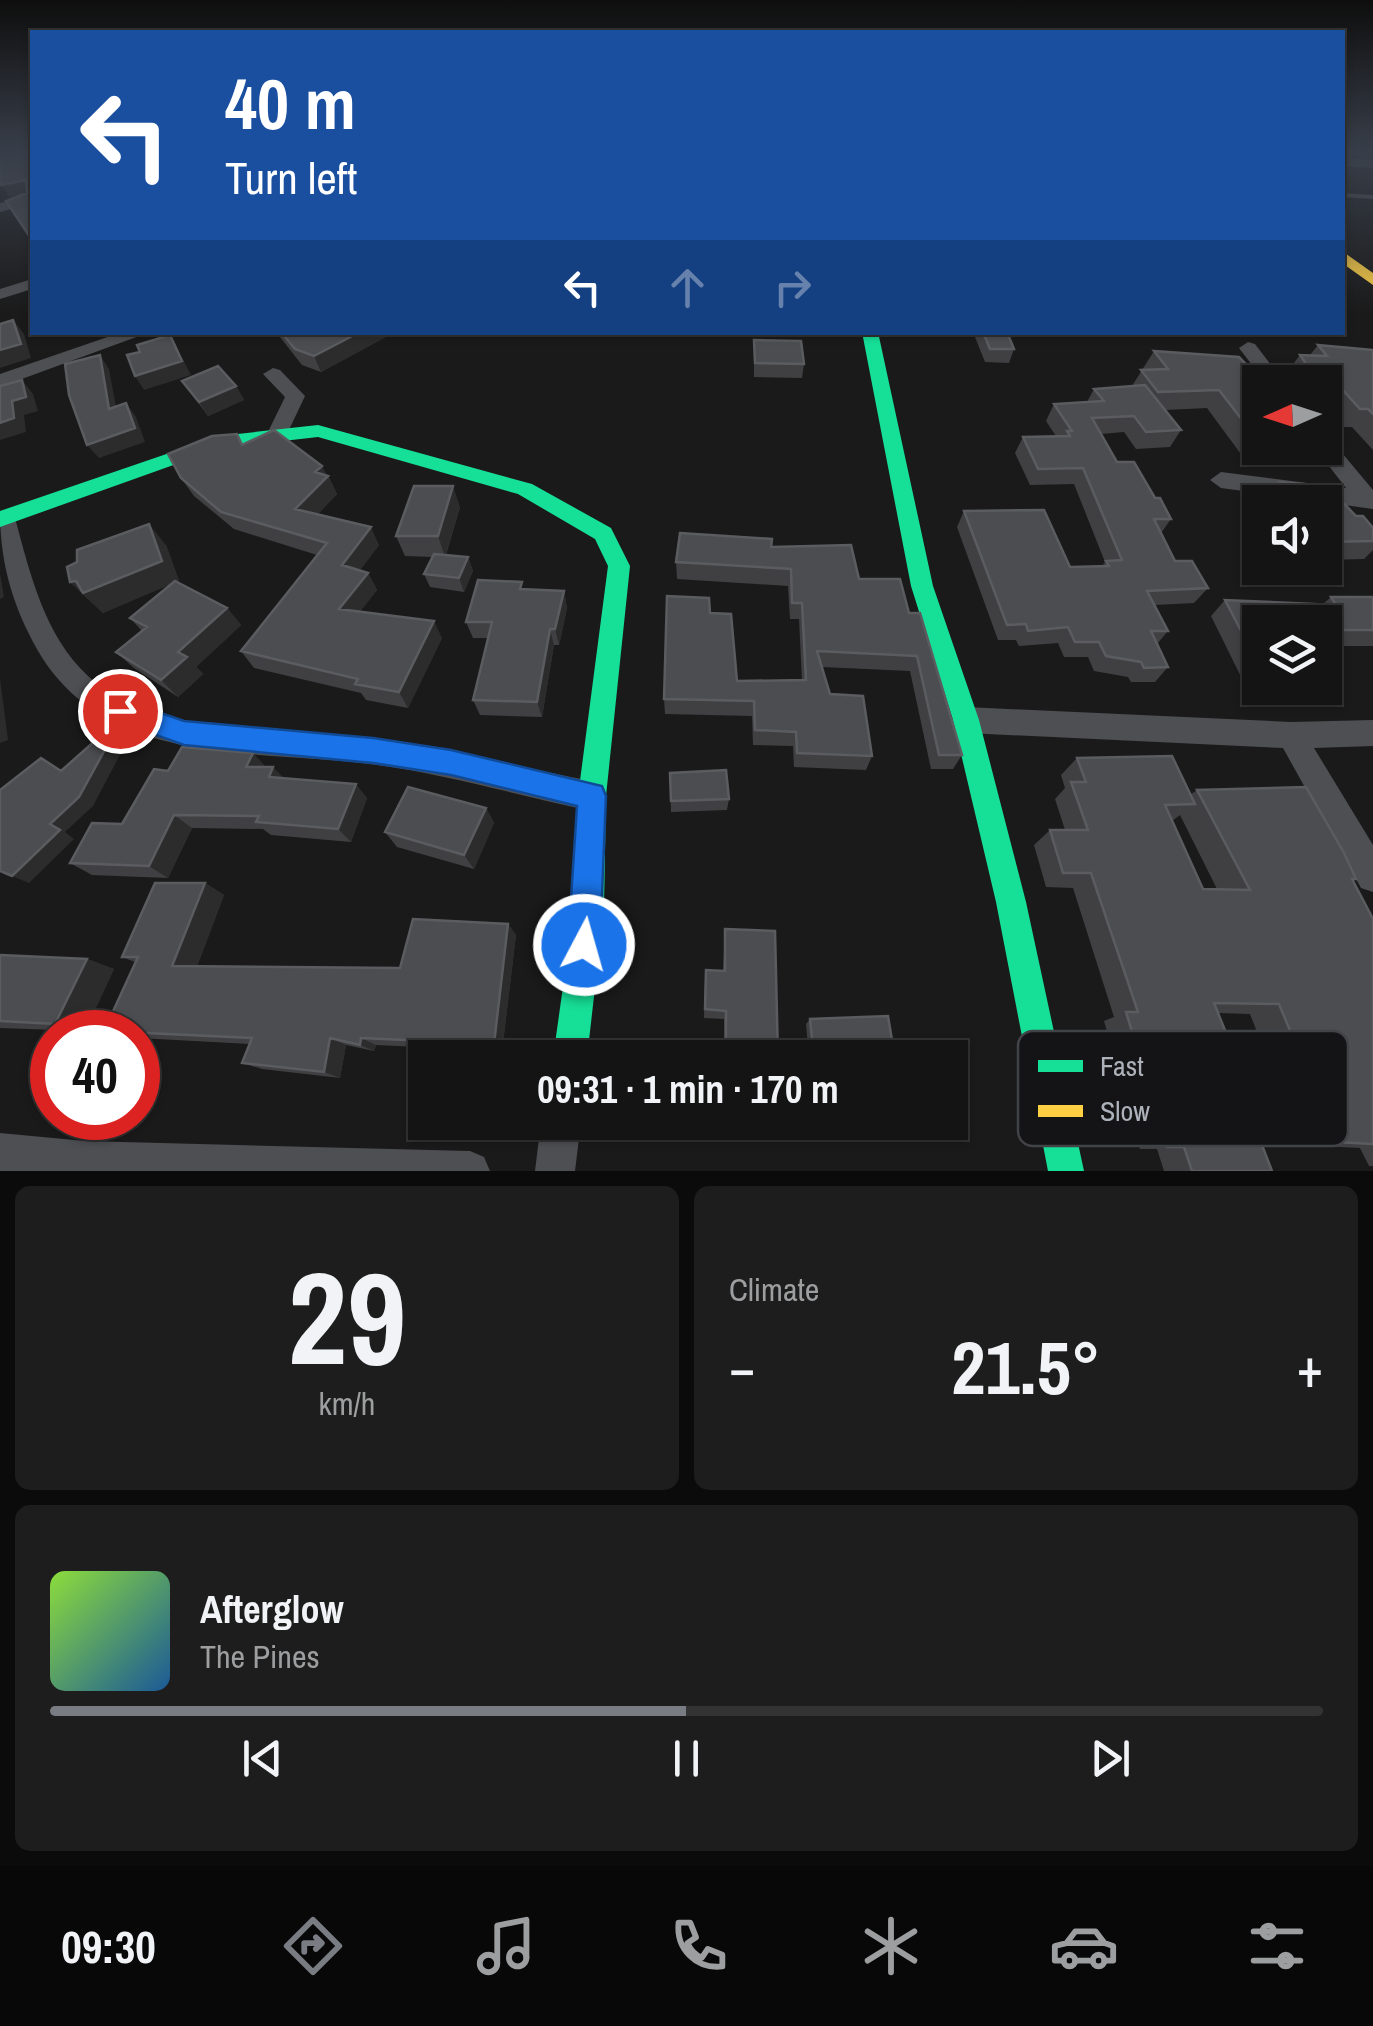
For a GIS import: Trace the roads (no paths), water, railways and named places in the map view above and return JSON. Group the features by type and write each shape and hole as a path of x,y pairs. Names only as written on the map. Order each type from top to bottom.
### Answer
{"street":[{"path":"1345,237 1373,259"},
{"path":"1345,257 1373,280"},
{"path":"0,294 30,285"},
{"path":"0,381 131,335"},
{"path":"871,335 922,586 966,720 1011,902 1037,1031"},
{"path":"1248,348 1262,365"},
{"path":"272,374 295,396 278,432"},
{"path":"572,1040 589,908 592,796 615,626 618,566 603,534 525,489 318,431 278,432 219,442 2,519 28,611 66,671 100,702 184,733 373,750 451,763 592,796"},
{"path":"1340,465 1369,502"},
{"path":"1220,480 1369,502"},
{"path":"966,720 1292,734 1373,733"},
{"path":"1292,734 1373,876"},
{"path":"555,1171 559,1140"},
{"path":"1061,1146 1066,1171"},
{"path":"0,1153 83,1166 470,1171"}]}
